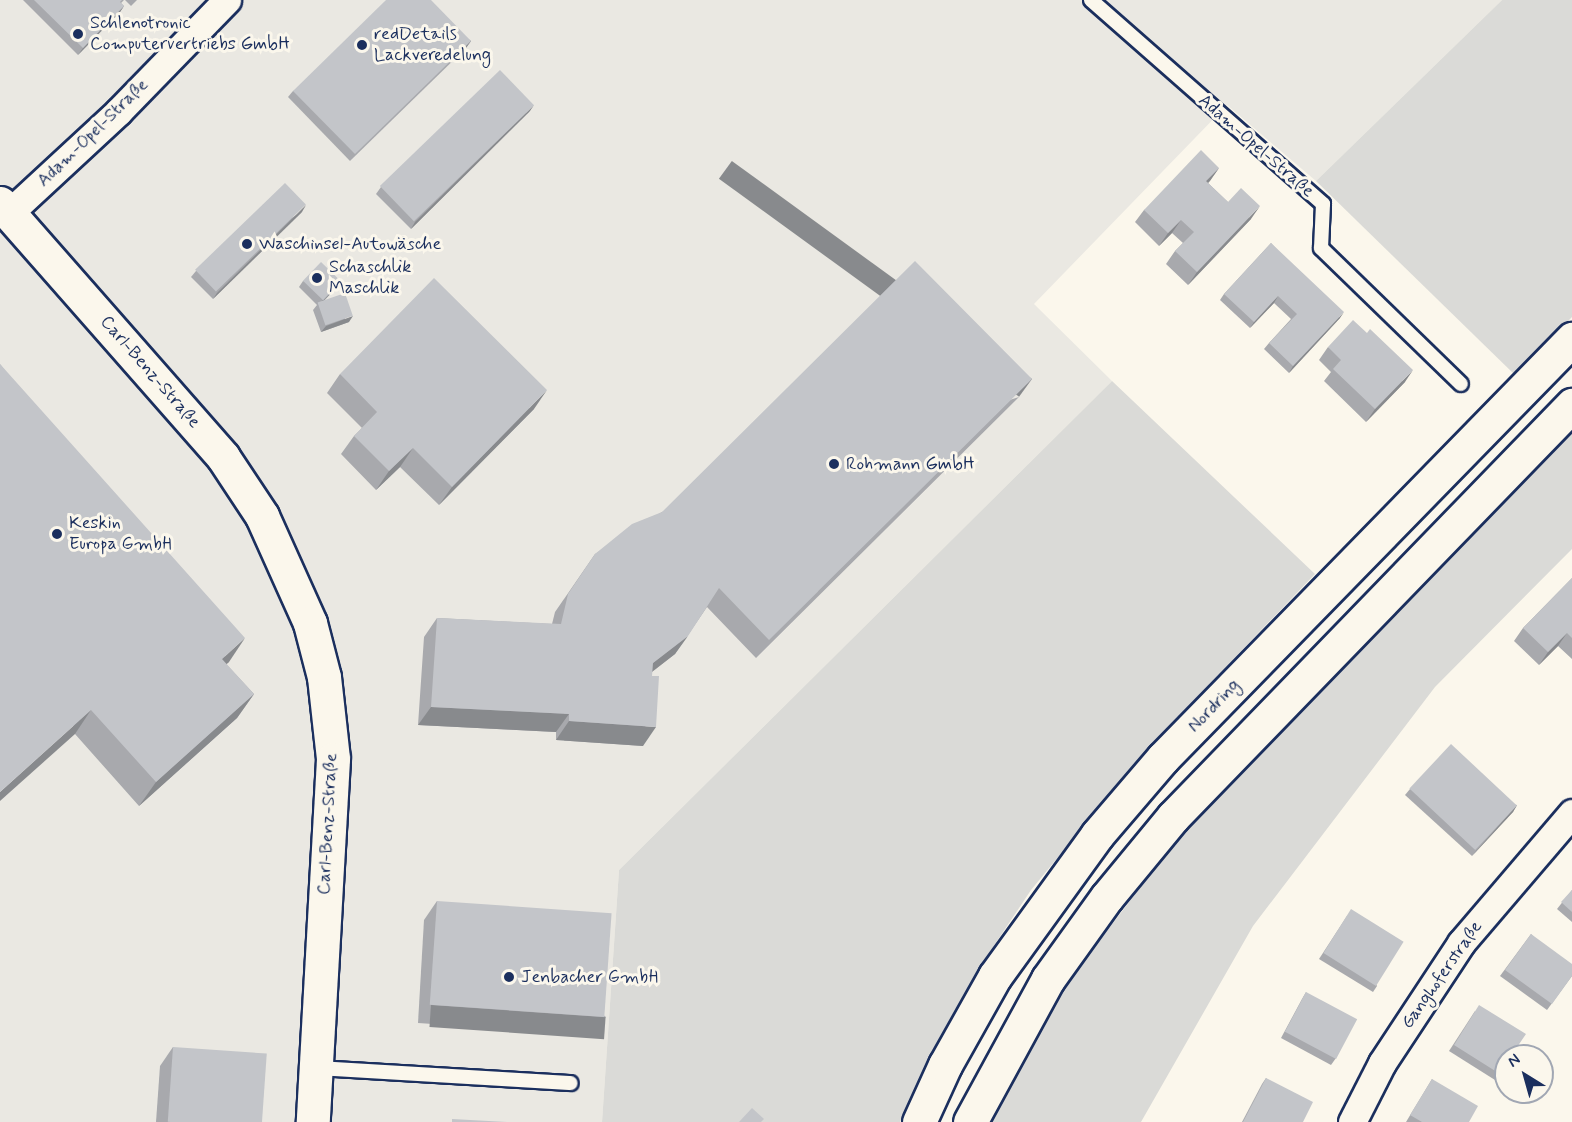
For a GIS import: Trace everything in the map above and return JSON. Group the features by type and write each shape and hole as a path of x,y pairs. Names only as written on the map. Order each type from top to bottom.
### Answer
{"main road":[{"name":"Carl-Benz-Straße","path":"5,208 223,457 262,516 310,623 324,677 333,759 313,1122"},
{"name":"Nordring","path":"919,1122 945,1065 995,976 1097,835 1163,758 1572,339"},
{"path":"970,1122 1048,979 1107,897 1173,817 1572,405"}],"street":[{"name":"Adam-Opel-Straße","path":"5,208 119,111 227,0"},
{"name":"Ganghoferstraße","path":"1352,1122 1382,1063 1461,943 1572,813"}],"lane":[{"name":"Adam-Opel-Straße","path":"1091,0 1323,204 1321,248 1461,384"},
{"path":"316,1068 571,1083"}],"shaded area":[{"path":"0,0 1502,0 1316,181 1227,105 1034,304 1112,381 619,870 602,1122 0,1122"},
{"path":"1502,0 1572,0 1572,317 1515,375 1316,181"},
{"path":"1112,381 1315,574 1147,749 1031,890 979,968 931,1053 900,1122 602,1122 619,870"},
{"path":"1572,432 1572,549 1435,687 1253,926 1141,1122 990,1122 1063,988 1183,832"}],"building":[{"name":"Schlenotronic Computervertriebs GmbH","path":"34,0 122,0 120,2 124,6 83,48"},
{"path":"386,0 431,0 471,41 355,154 293,91"},
{"path":"500,70 534,105 414,221 380,186"},
{"path":"1201,150 1219,168 1206,181 1228,202 1241,188 1260,206 1197,272 1175,251 1194,232 1181,220 1168,233 1144,210"},
{"name":"Waschinsel-Autowäsche","path":"285,183 306,205 216,291 195,270"},
{"path":"1271,243 1344,312 1293,366 1269,343 1297,314 1278,296 1254,322 1224,294"},
{"name":"Rohmann GmbH","path":"915,261 1032,379 769,640 719,588 688,636 653,663 652,676 659,676 656,727 569,721 569,714 431,707 437,618 561,624 568,594 595,554 632,524 662,512"},
{"name":"Schaschlik Maschlik","path":"321,262 341,281 323,300 303,281"},
{"path":"434,278 547,390 452,487 413,448 389,471 354,436 377,412 340,374"},
{"path":"345,293 353,316 325,325 318,302"},
{"path":"1353,320 1367,333 1370,329 1413,370 1375,409 1333,369 1341,360 1328,347"},
{"name":"Keskin Europa GmbH","path":"0,364 245,638 222,659 254,694 156,782 91,710 0,792"},
{"path":"1572,578 1572,638 1567,633 1548,652 1523,628"},
{"path":"1451,744 1517,805 1475,850 1409,789"},
{"path":"1572,890 1572,912 1561,902"},
{"name":"Jenbacher GmbH","path":"437,901 612,913 604,1017 430,1005"},
{"path":"1351,909 1404,942 1376,986 1323,953"},
{"path":"1531,934 1572,964 1572,976 1552,1004 1505,970"},
{"path":"1306,992 1357,1019 1336,1059 1285,1032"},
{"path":"1479,1005 1526,1034 1519,1044 1494,1044 1494,1070 1454,1045"},
{"path":"173,1047 267,1054 262,1122 168,1122"},
{"path":"1266,1078 1313,1102 1303,1122 1243,1122"},
{"path":"1432,1079 1478,1106 1469,1122 1422,1122 1410,1115"},
{"path":"752,1108 764,1119 761,1122 739,1122"},
{"path":"452,1119 507,1122 452,1122"}],"place":[{"name":"Schlenotronic Computervertriebs GmbH","path":"78,34"},
{"name":"redDetails Lackveredelung","path":"362,45"},
{"name":"Waschinsel-Autowäsche","path":"247,244"},
{"name":"Schaschlik Maschlik","path":"317,278"},
{"name":"Rohmann GmbH","path":"834,464"},
{"name":"Keskin Europa GmbH","path":"57,534"},
{"name":"Jenbacher GmbH","path":"509,977"}]}
